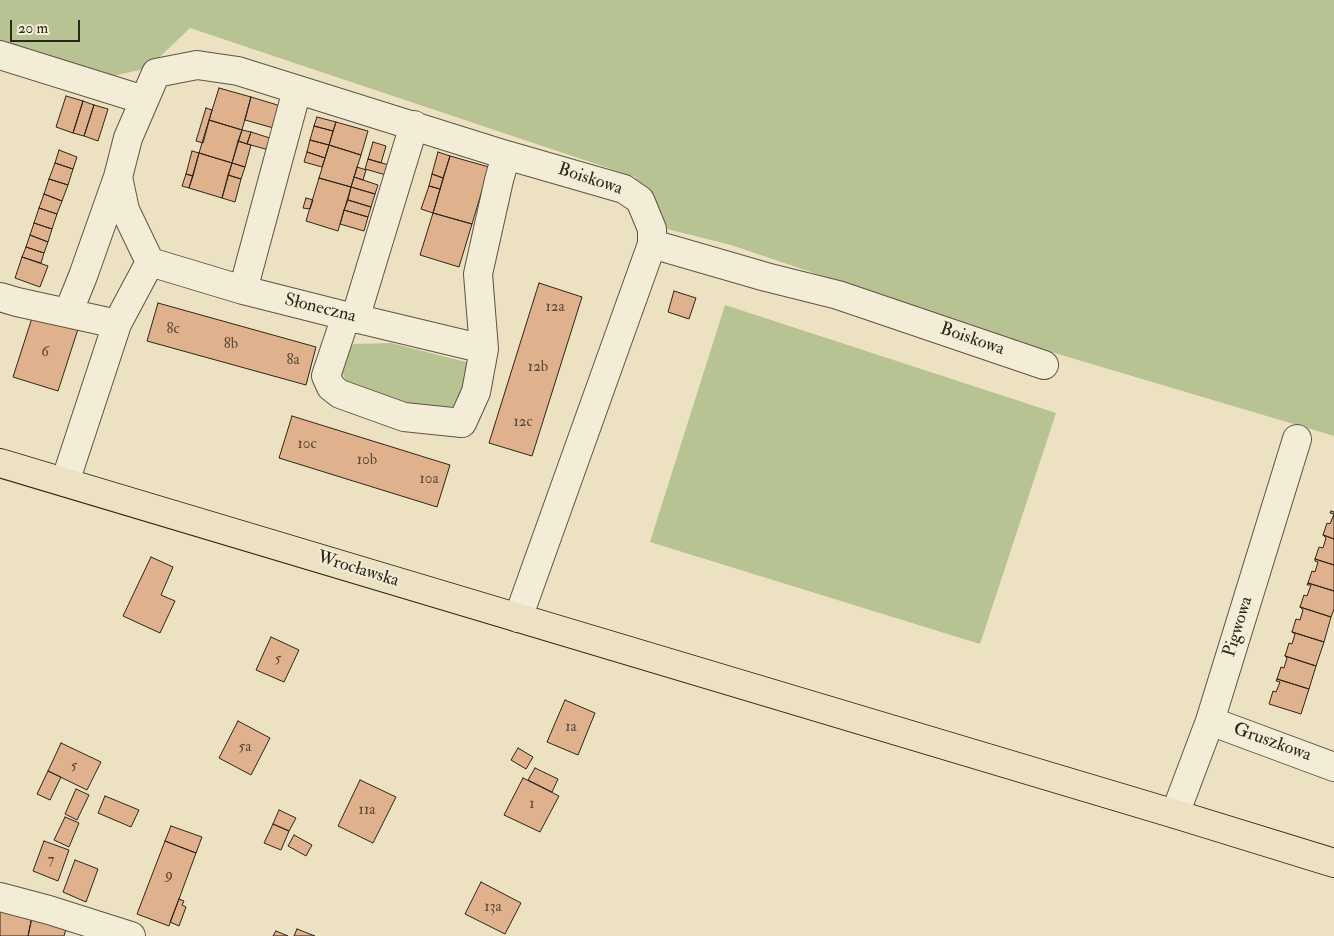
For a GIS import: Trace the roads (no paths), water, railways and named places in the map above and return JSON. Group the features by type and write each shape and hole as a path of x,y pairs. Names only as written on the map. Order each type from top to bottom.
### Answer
{"main road":[{"name":"Wrocławska","path":"0,463 1334,863"}],"street":[{"path":"0,55 144,100 128,138 118,177 84,276 68,313"},
{"name":"Boiskowa","path":"144,100 156,73 197,65 238,71 506,155 624,189 640,200 652,229 652,244 766,277 838,295 1044,365"},
{"path":"243,290 297,90"},
{"path":"414,125 350,317 326,376 331,386 340,394 404,417 462,423 476,392 484,349 478,274 498,180 506,155"},
{"path":"65,482 117,324 150,262 125,210 118,177"},
{"path":"518,618 652,244"},
{"name":"Słoneczna","path":"150,262 243,290 484,349"},
{"path":"0,297 117,324"},
{"name":"Pigwowa","path":"1175,814 1210,721 1297,439"},
{"name":"Gruszkowa","path":"1210,721 1334,767"},
{"path":"0,897 49,910 131,936"}]}
